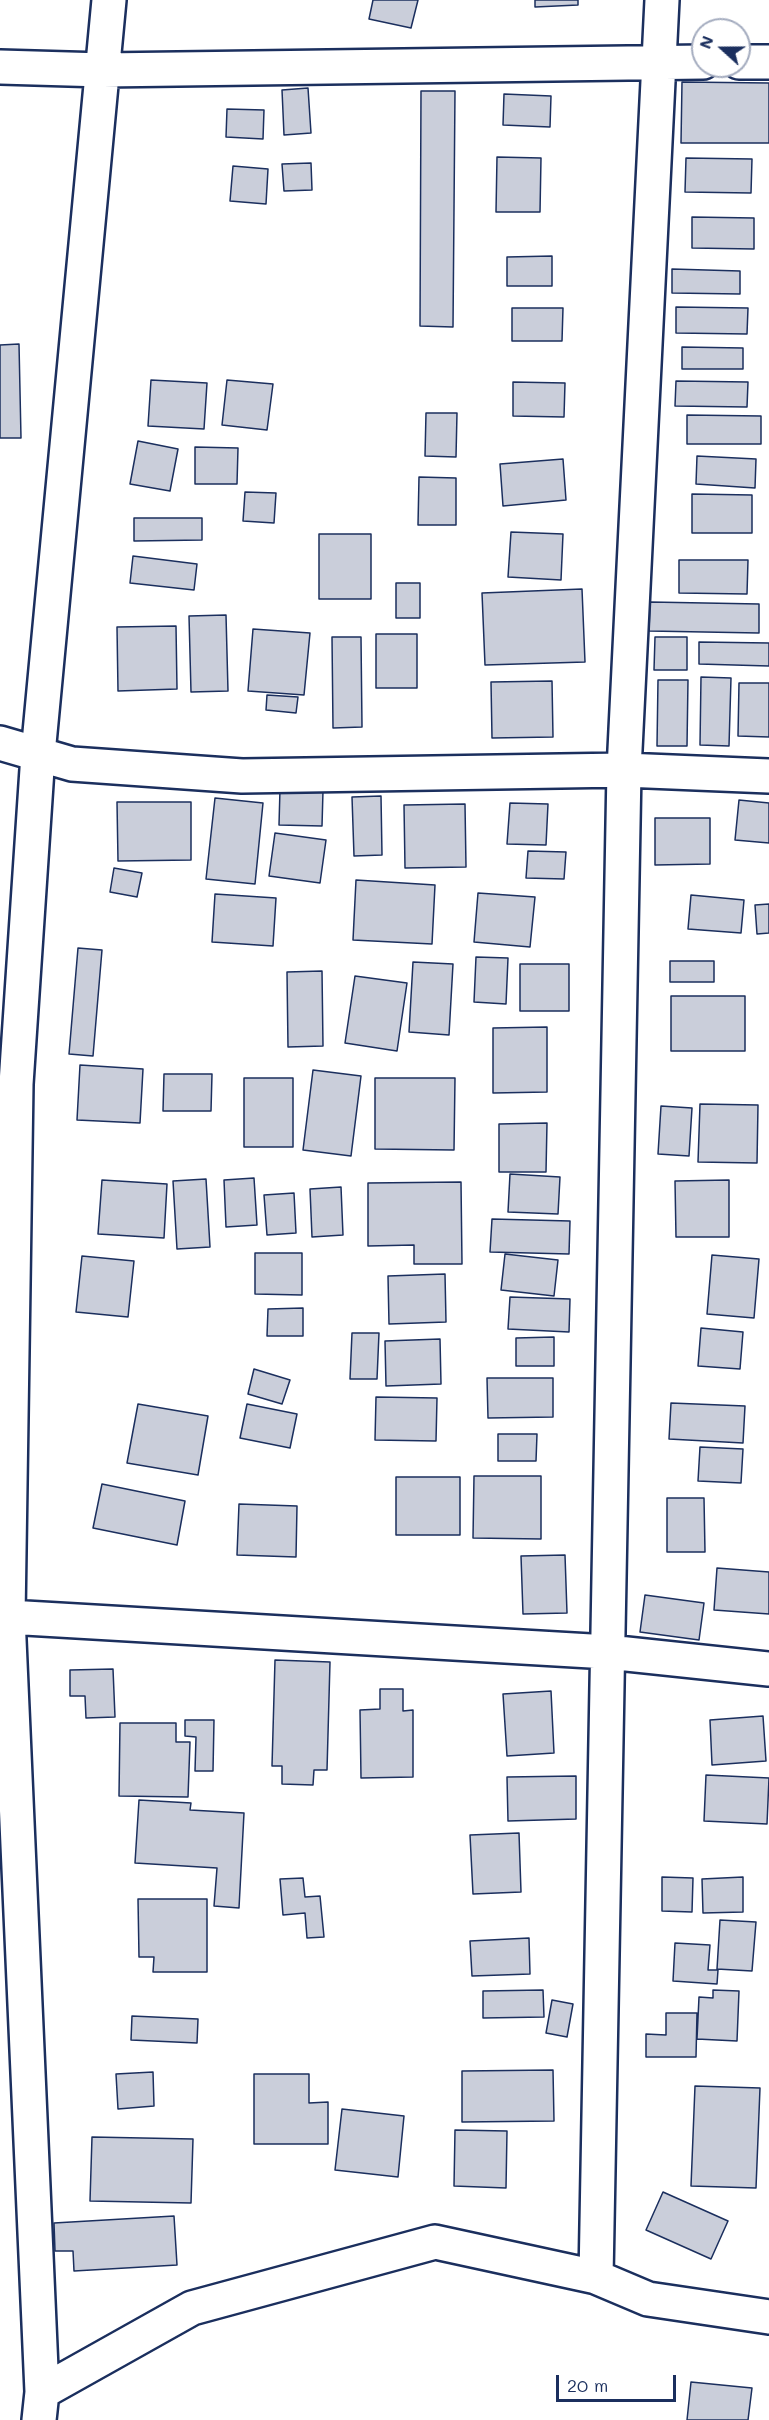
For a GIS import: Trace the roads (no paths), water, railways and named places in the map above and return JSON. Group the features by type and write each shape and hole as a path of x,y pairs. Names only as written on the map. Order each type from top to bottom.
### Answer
{"street":[{"path":"41,2406 8,1617 16,1084 38,754 109,0"},
{"path":"596,2277 624,770 662,0"},
{"path":"0,67 103,70 691,62"},
{"path":"751,62 769,62"},
{"path":"0,743 72,764 242,776 624,770 769,776"},
{"path":"8,1617 608,1652 769,1669"},
{"path":"41,2406 192,2308 435,2242 596,2277 648,2299 769,2317"}]}
